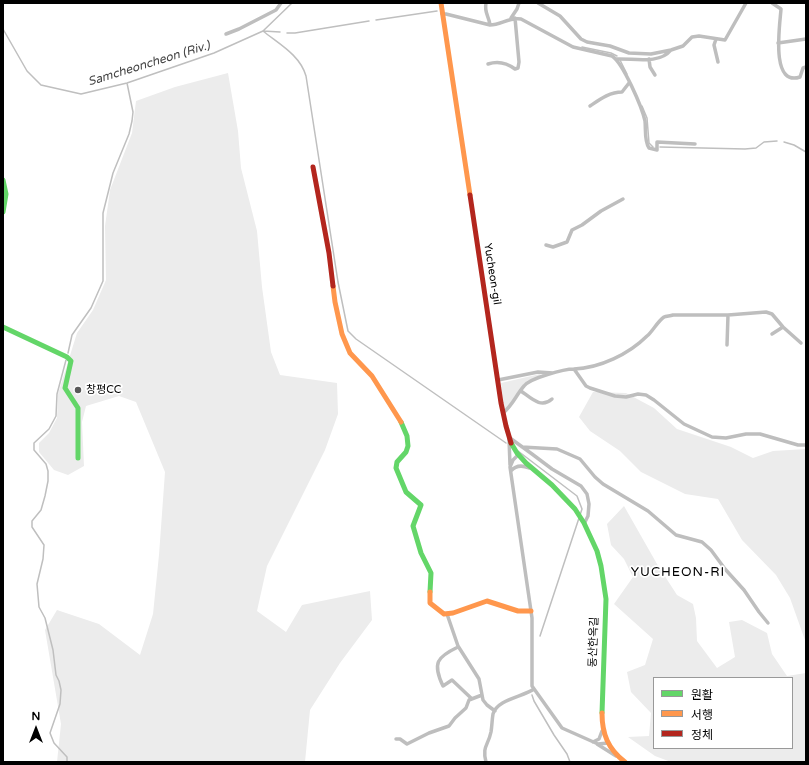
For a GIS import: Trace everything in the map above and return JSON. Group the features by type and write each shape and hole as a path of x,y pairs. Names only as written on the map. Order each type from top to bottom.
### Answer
{"street":[{"path":"226,34 276,10 281,3"},
{"name":"Yucheon-gil","path":"441,3 503,413 509,437 518,455 530,468 561,493 583,522"},
{"path":"486,3 485,10 490,20 490,25"},
{"path":"488,64 498,62 516,69 518,68 518,36 513,18 519,3"},
{"path":"538,3 560,16 581,39 587,42 610,46 629,53 644,54 671,50 683,46 692,37 699,36 725,40 746,3"},
{"path":"772,3 781,8 778,43 782,69 789,79 794,79 800,77 803,68 806,67"},
{"path":"442,14 490,25 513,18 529,22 572,46 609,55 616,59 656,59 665,56 671,50"},
{"path":"778,43 806,38"},
{"path":"716,39 714,45 718,62"},
{"path":"616,59 629,83 643,115 646,143 650,148 656,150 657,142 695,144"},
{"path":"649,59 650,67 655,75"},
{"path":"590,106 606,96 616,92 622,92 629,83"},
{"path":"313,167 329,253 335,302 342,334 350,353 374,379 406,431 408,446 406,452 397,462 397,471 406,492 421,505 421,510 413,526 422,553 431,573 432,582 430,601 438,611 446,614 487,601 518,611 531,611"},
{"path":"3,180 6,194 3,212"},
{"path":"546,245 553,247 568,242 572,230 623,199"},
{"path":"503,413 510,407 524,386 530,381 568,369 582,369 613,359 648,336 664,317 673,315 728,315 766,312 772,314 800,343"},
{"path":"726,345 728,315"},
{"path":"3,327 71,360 65,388 78,408 78,458"},
{"path":"772,334 783,327"},
{"path":"574,369 586,386 600,393 615,396 626,397 638,394 646,395 684,424 706,435 722,438 746,434 760,434 798,445 806,445"},
{"path":"498,380 538,372 556,373"},
{"path":"521,391 543,404 548,403 552,399"},
{"path":"509,437 552,470 581,486 587,494 589,504 588,516 583,522"},
{"path":"509,437 510,467 531,611 532,682 534,689 560,726 564,729 598,744 608,743"},
{"path":"522,447 556,449 580,459 599,480 648,511 676,535 702,542 711,550 724,569 744,590 768,623"},
{"path":"510,467 513,460 518,455"},
{"path":"511,471 514,467 518,466 530,468"},
{"name":"동산한옥길","path":"583,522 592,537 599,556 604,580 605,617 602,723 604,734 608,743 618,757 625,762"},
{"path":"446,614 458,647 466,662 478,677 485,704 495,711"},
{"path":"458,647 440,658 437,673 443,686 452,680 471,698"},
{"path":"486,762 484,750 491,734 495,711 506,702 525,695 534,689"},
{"path":"396,739 400,739 407,744 429,733 449,726 466,708 471,698 482,695"},
{"path":"593,742 600,738 602,723"},
{"path":"593,742 618,757"}],"shaded area":[{"path":"228,73 238,131 241,168 257,231 262,287 271,352 280,375 337,383 338,414 325,450 267,566 257,611 286,632 302,605 370,591 372,620 340,663 310,710 305,762 57,762 61,724 45,630 57,610 99,624 140,655 153,614 165,472 136,402 119,396 86,406 82,422 84,466 68,475 54,470 39,452 39,443 49,433 57,418 58,394 77,333 93,310 106,280 105,226 110,190 132,133 136,101 175,87"},
{"path":"541,375 527,381 524,384 504,410 501,383"},
{"path":"593,392 626,393 654,408 677,429 731,447 753,458 773,451 806,449 806,643 790,598 776,575 742,540 718,499 685,494 641,472 620,451 590,431 579,417"},
{"path":"624,506 657,564 677,595 693,604 696,618 697,641 717,668 735,657 729,622 742,620 767,633 772,654 787,676 806,673 806,762 671,762 655,756 628,737 649,736 651,713 631,692 627,672 645,665 653,639 614,604 633,577 624,559 611,545 607,524"}],"waterway":[{"name":"Samcheoncheon (Riv.)","path":"3,29 27,71 41,85 81,94 127,83 214,53 263,31 292,3"},
{"path":"376,20 437,11"},
{"path":"287,33 369,21"},
{"path":"263,31 294,56 299,62 306,76 338,282 348,331 356,339 506,443"},
{"path":"263,31 280,32"},
{"path":"582,47 611,53 617,56"},
{"path":"620,60 627,74"},
{"path":"68,353 72,335 91,308 103,281 103,213 113,173 129,134 132,121 133,112 127,83"},
{"path":"642,106 647,118 649,143 653,147"},
{"path":"660,147 745,149 756,148 764,142 777,141"},
{"path":"784,142 794,145 806,152"},
{"path":"66,360 57,394 56,416 49,429 34,443 34,450 46,464 48,481 41,510 32,521 32,527 44,545 43,559 37,584 39,607 45,618 53,650 56,675 61,690 60,704 50,733 54,743 67,757 67,762"},
{"path":"518,451 577,496 582,509 580,515"},
{"path":"540,636 579,518"},
{"path":"532,695 554,735 567,754 570,762"}],"traffic: fast":[{"path":"3,180 6,194 3,212"},
{"path":"3,327 67,357 71,361 65,388 78,408 78,458"},
{"path":"401,422 407,436 408,446 406,452 397,462 396,468 406,492 421,505 413,526 421,553 431,573 430,592"},
{"path":"511,443 526,463 552,485 575,509 584,523 597,551 606,599 602,713"}],"traffic: slow":[{"path":"441,3 470,195"},
{"path":"333,286 342,334 350,353 372,376 401,422"},
{"path":"430,592 430,603 444,614 453,613 487,601 518,611 531,611"},
{"path":"602,713 603,728 607,740 614,752 625,762"}],"traffic: jam":[{"path":"313,167 329,253 333,286"},
{"path":"470,195 501,403 511,443"}],"place":[{"name":"창평CC","path":"78,390"}],"district":[{"name":"YUCHEON-RI","path":"678,573"}]}
